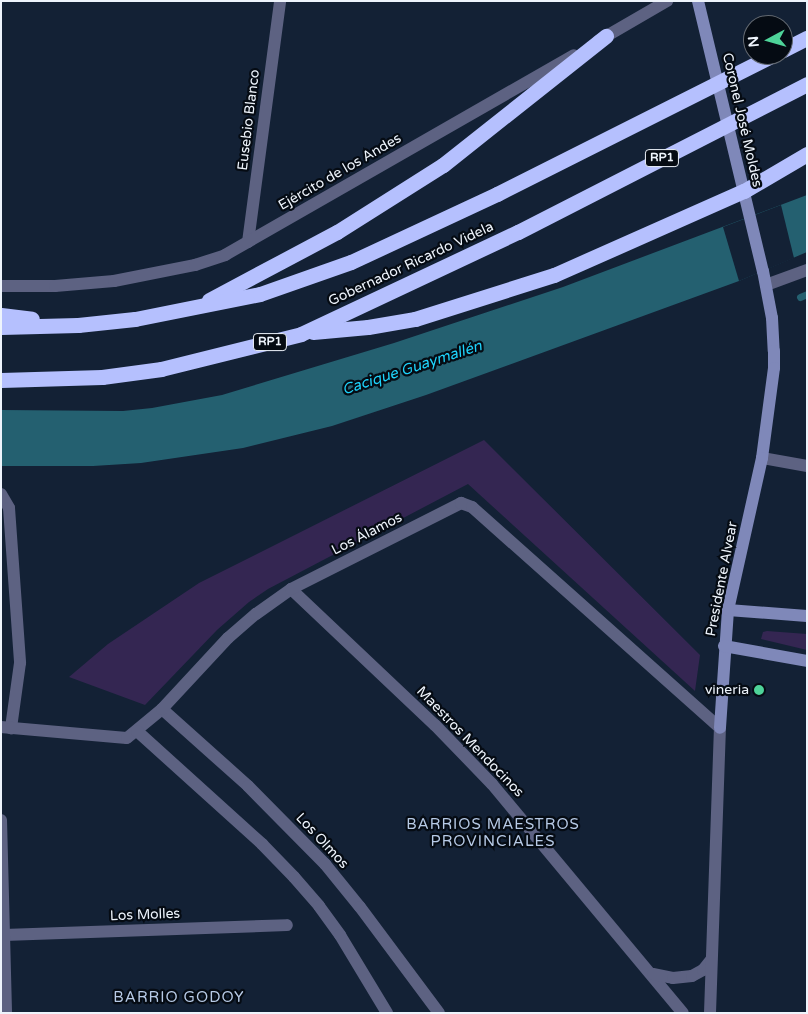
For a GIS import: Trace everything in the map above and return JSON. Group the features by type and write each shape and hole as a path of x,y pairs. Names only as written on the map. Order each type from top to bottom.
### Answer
{"highway":[{"path":"193,309 337,232 443,165 606,36"},
{"path":"793,45 807,38"},
{"name":"Gobernador Ricardo Videla","path":"1,327 78,325 136,319 260,294 351,262 497,194 753,65"},
{"name":"Gobernador Ricardo Videla","path":"1,380 94,377 161,369 302,334 518,232 807,84"},
{"path":"302,334 368,327 415,319 554,275 744,191 807,154"},
{"path":"1,315 78,325"}],"main road":[{"name":"Coronel José Moldes","path":"698,1 756,245"},
{"name":"Presidente Alvear","path":"720,728 724,646 728,610 762,458 774,368 772,318 756,245"},
{"path":"728,610 807,616"},
{"path":"724,646 807,661"}],"street":[{"name":"Eusebio Blanco","path":"248,242 280,1"},
{"name":"Ejército de los Andes","path":"1,286 55,286 156,274 196,265 225,255 667,1"},
{"path":"766,285 807,270"},
{"path":"762,458 807,466"},
{"path":"1,494 9,508 20,663 6,727"},
{"name":"Los Álamos","path":"6,727 127,738 138,731 162,709 228,638 256,614 291,589 461,503 472,507 720,728"},
{"name":"Maestros Mendocinos","path":"291,589 435,725 486,778 653,974 683,1013"},
{"name":"Los Olmos","path":"162,709 248,786 325,864 360,907 438,1013"},
{"name":"Presidente Alvear","path":"710,1013 720,728"},
{"path":"138,731 255,838 294,877 319,906 340,935 387,1013"},
{"path":"1,820 6,1013"},
{"name":"Los Molles","path":"4,934 287,925"},
{"path":"653,974 673,978 692,976 703,970 712,960"}],"shaded area":[{"path":"484,440 700,655 695,691 468,484 268,589 249,602 217,630 145,705 69,677 108,644 199,583"},
{"path":"763,632 807,634 807,650 761,639"}],"water":[{"name":"Cacique Guaymallén","path":"807,195 807,252 739,281 426,395 332,426 243,448 141,463 93,466 1,466 1,410 123,411 152,408 222,395 394,343 563,287"}],"pier":[{"path":"781,205 794,258 739,281 723,227"}],"waterway":[{"path":"800,297 807,294"}],"place":[{"name":"vineria","path":"759,690"}],"district":[{"name":"BARRIOS MAESTROS PROVINCIALES","path":"493,832"},
{"name":"BARRIO GODOY","path":"179,998"}]}
